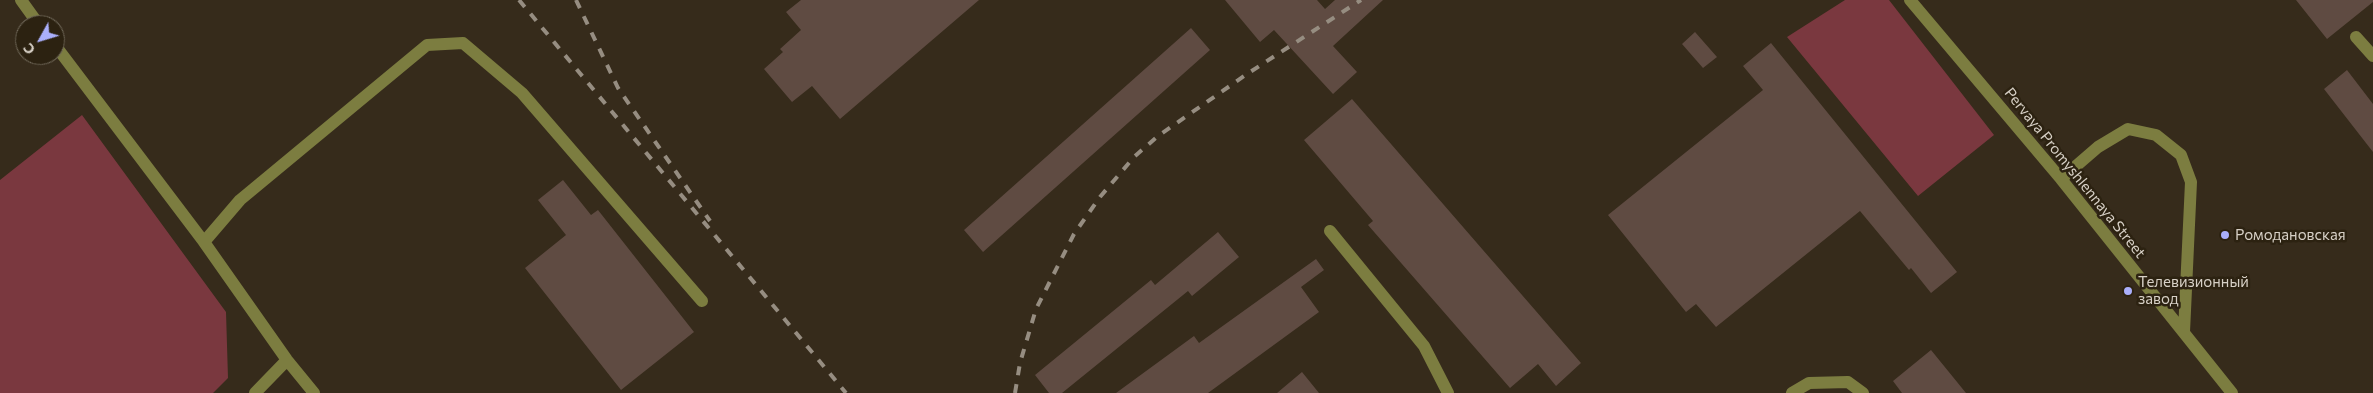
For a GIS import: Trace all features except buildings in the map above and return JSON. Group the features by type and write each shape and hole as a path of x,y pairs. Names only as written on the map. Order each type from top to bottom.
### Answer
{"street":[{"path":"20,0 32,15"},
{"name":"Pervaya Promyshlennaya Street","path":"1910,0 2061,179 2232,393"},
{"path":"2356,37 2373,56"},
{"path":"204,242 240,200 427,45 463,43 522,93 702,301"},
{"path":"65,59 204,242 287,360 314,393"},
{"path":"2061,179 2098,147 2128,128 2156,135 2181,155 2192,182 2184,332"},
{"path":"1330,231 1424,346 1448,393"},
{"path":"255,393 287,360"},
{"path":"1792,393 1809,383 1848,382 1863,393"}],"shaded area":[{"path":"1845,0 1889,0 1994,135 1918,196 1787,37"},
{"path":"82,115 226,312 228,378 213,393 0,393 0,180"}],"railway":[{"path":"519,0 846,393"},
{"path":"576,0 618,88 710,221"},
{"path":"1015,393 1020,363 1036,309 1074,234 1100,197 1134,157 1158,136 1247,74 1361,0"}],"place":[{"name":"Ромодановская","path":"2225,235"},
{"name":"Телевизионный завод","path":"2128,291"}]}
